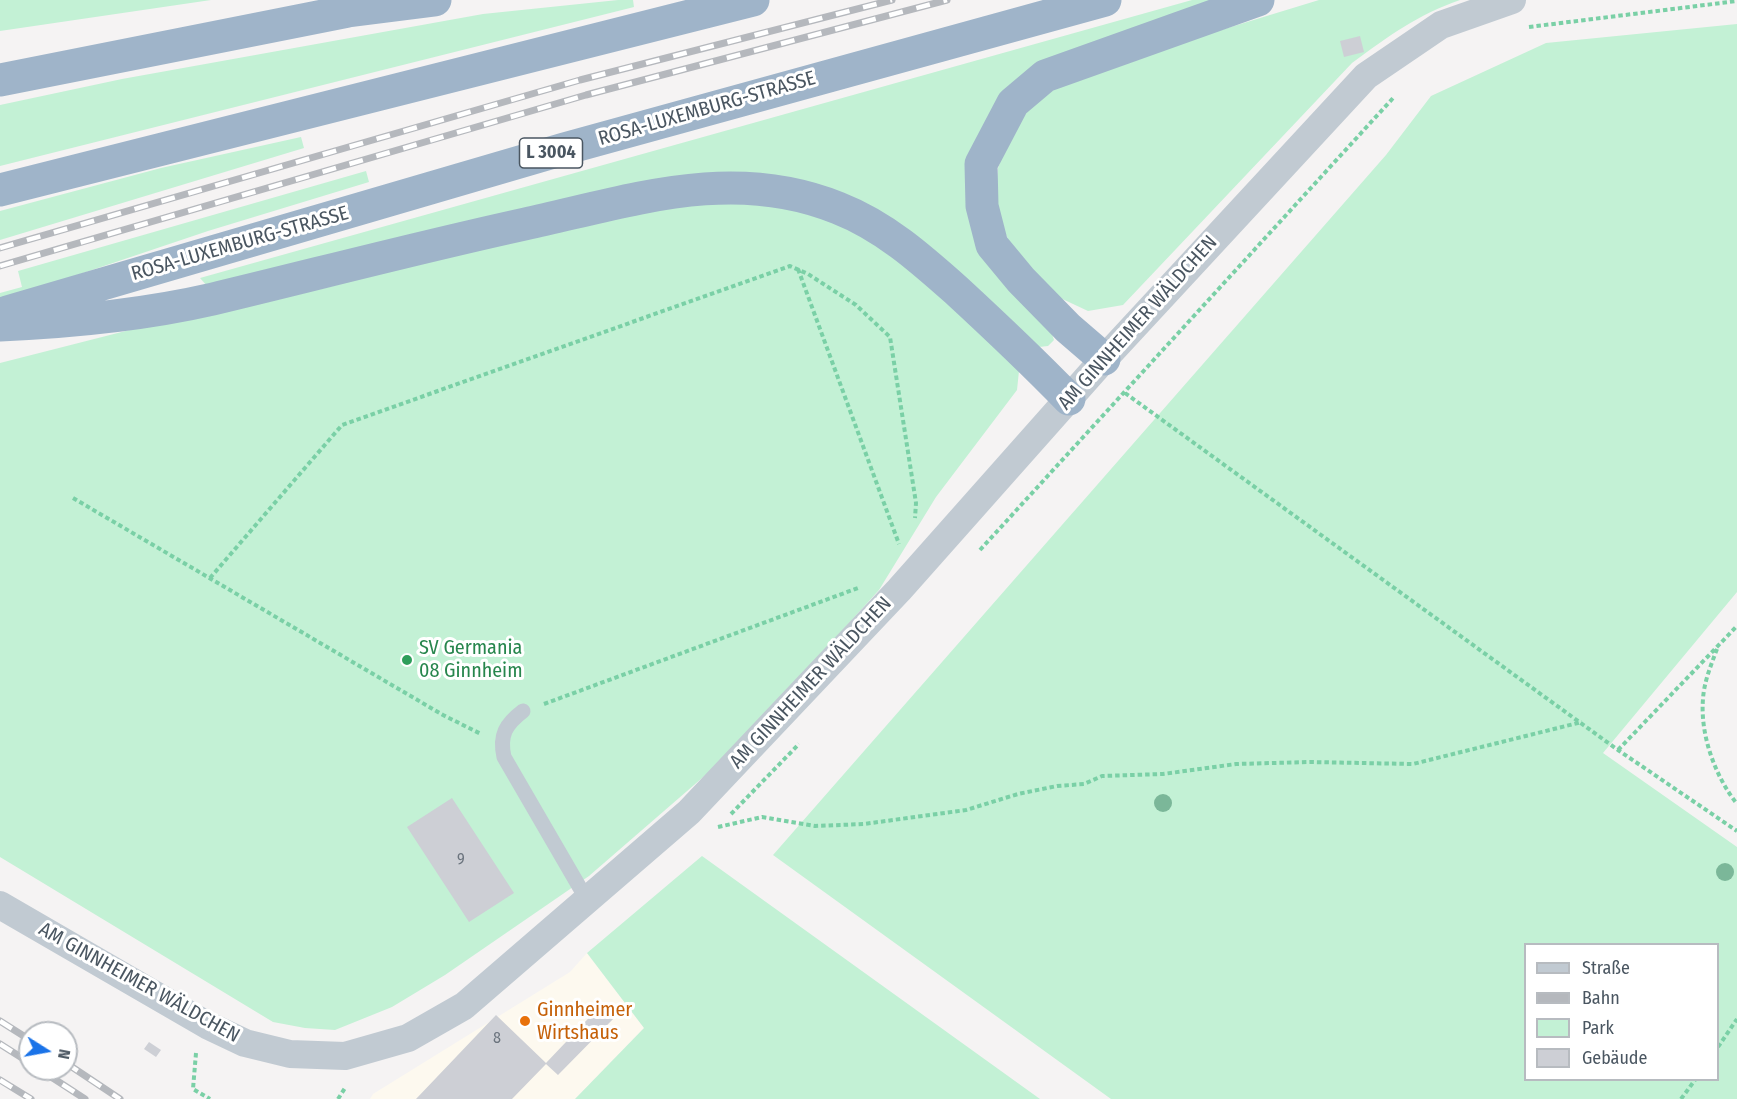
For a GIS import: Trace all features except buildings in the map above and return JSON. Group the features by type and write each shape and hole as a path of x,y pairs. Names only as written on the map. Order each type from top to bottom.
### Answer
{"highway":[{"path":"0,80 348,11 435,0"},
{"path":"0,190 753,0"},
{"name":"ROSA-LUXEMBURG-STRASSE","path":"0,314 564,149 1105,0"},
{"path":"1104,358 1068,328 1021,280 992,244 982,206 981,164 1013,103 1045,76 1258,0"},
{"path":"0,325 85,321 210,299 404,251 690,188 746,187 789,192 838,208 878,227 915,254 996,326 1070,399"}],"street":[{"name":"AM GINNHEIMER WÄLDCHEN","path":"0,905 207,1025 245,1043 290,1054 337,1056 408,1038 464,1006 689,812 899,590 1104,358 1366,76 1441,26 1512,0"}],"lane":[{"path":"524,711 511,720 503,731 501,744 504,757 587,900"}],"path":[{"path":"1521,30 1533,26 1737,1"},
{"path":"972,558 1401,92"},
{"path":"210,578 342,425 790,266 856,304 890,337 916,504 915,518"},
{"path":"798,269 899,546"},
{"path":"1125,393 1618,750 1737,831"},
{"path":"73,498 443,715 501,744"},
{"path":"524,711 868,585"},
{"path":"1618,750 1737,626"},
{"path":"1718,646 1703,698 1703,720 1715,768 1737,804"},
{"path":"803,740 738,810 708,829 762,817 815,826 864,824 966,810 1018,794 1057,786 1084,784 1102,776 1163,774 1247,764 1310,762 1413,764 1582,722"},
{"path":"1719,1046 1737,1019"},
{"path":"194,1058 193,1089 210,1099"},
{"path":"339,1099 349,1081"},
{"path":"1681,1099 1694,1081"}],"shaded area":[{"path":"587,953 644,1028 575,1099 370,1099 373,1094 570,972"}],"green space":[{"path":"0,0 211,0 0,31"},
{"path":"633,0 634,7 0,166 0,105 122,79 483,14"},
{"path":"1192,0 1213,0 1088,45 971,160 1051,331 1054,340 1048,346 1039,347 793,181 207,286 200,278"},
{"path":"1319,0 1460,0 1417,19 1352,63 1123,305 1088,311 1056,296 1004,239 995,205 998,168 1009,137 1025,110 1050,89 1185,41"},
{"path":"1737,24 1737,592 1603,753 1737,847 1737,1099 1111,1099 773,855 1386,155 1431,96 1546,43"},
{"path":"301,137 304,148 0,240 0,211 161,168"},
{"path":"366,171 369,182 208,231 0,301 0,293 22,287 18,271"},
{"name":"SV Germania 08 Ginnheim","path":"745,199 831,217 907,264 1019,371 1017,390 936,497 879,590 760,721 709,772 589,876 445,975 392,1007 335,1030 305,1028 273,1022 0,857 0,363 212,309 691,202"},
{"path":"702,856 1040,1099 575,1099 644,1028 587,953"}],"railway":[{"path":"0,248 580,80 892,0"},
{"path":"0,266 586,95 947,0"},
{"path":"0,1021 18,1032"},
{"path":"0,1044 18,1055"},
{"path":"78,1071 120,1099"},
{"path":"0,1080 31,1099"},
{"path":"57,1081 85,1099"}],"place":[{"name":"SV Germania 08 Ginnheim","path":"407,660"},
{"name":"Ginnheimer Wirtshaus","path":"525,1021"}]}
